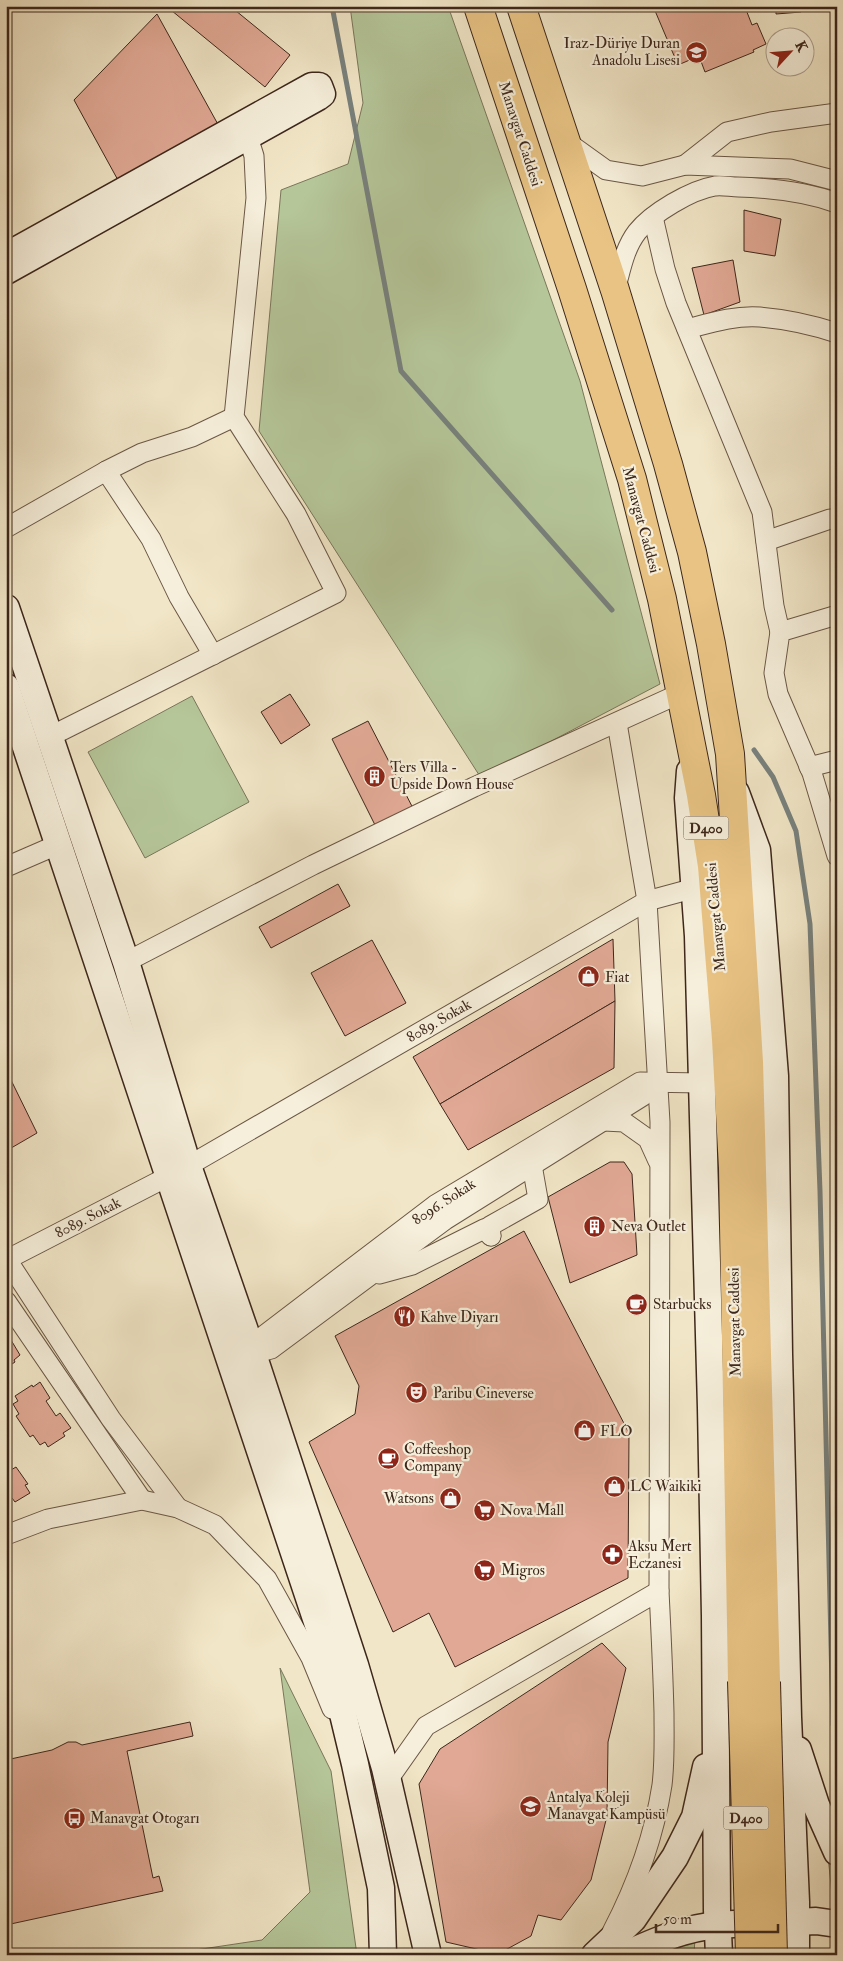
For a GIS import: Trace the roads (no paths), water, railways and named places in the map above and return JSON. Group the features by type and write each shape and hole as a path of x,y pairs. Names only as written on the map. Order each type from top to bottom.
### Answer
{"highway":[{"name":"Manavgat Caddesi","path":"478,6 569,280 632,479 662,600 692,747 712,866 726,1038 733,1168 736,1409 754,1681"},
{"name":"Manavgat Caddesi","path":"521,6 615,290 692,552 712,644 730,754 749,1062 754,1681"},
{"name":"D400","path":"750,1955 754,1681"},
{"name":"D400","path":"754,1681 773,1955"}],"street":[{"path":"6,256 312,86 319,86 321,89 322,94 318,97 6,271"},
{"path":"685,165 727,132 771,122 837,112"},
{"path":"49,736 336,593 296,514 234,417 256,198 254,156 248,137"},
{"path":"567,142 606,170 642,176 685,165 790,169 837,182"},
{"path":"615,290 626,250 637,232 653,217 689,195 716,186 754,188 818,196 837,203"},
{"path":"653,217 664,269 686,329 762,512 774,606 780,632 774,673 777,687 809,767 827,818 837,856"},
{"path":"686,329 727,319 759,317 821,328 837,333"},
{"path":"6,528 106,471 142,453 192,437 234,417"},
{"path":"106,471 151,539 179,597 213,655"},
{"path":"766,541 830,519 837,519"},
{"path":"6,608 126,962 178,1171 232,1370 331,1664 355,1764 381,1888 383,1955"},
{"path":"780,632 837,615"},
{"path":"6,686 58,844 178,1171 253,1354 355,1665 388,1780 428,1955"},
{"path":"126,962 331,857 474,787 681,693"},
{"path":"607,1953 633,1890 652,1832 662,1784 664,1718 659,1591 660,1165 657,1083 647,901 616,723"},
{"path":"692,747 688,798 698,936 711,1418 719,1955"},
{"path":"809,767 837,760"},
{"path":"733,786 757,850 775,1076 779,1354 796,1955"},
{"path":"6,867 58,844"},
{"name":"8089. Sokak","path":"7,1259 178,1171 647,901 695,888"},
{"name":"8096. Sokak","path":"253,1354 263,1336 435,1205 640,1082 702,1083"},
{"name":"8096. Sokak","path":"232,1370 253,1354 271,1349 445,1220 643,1096 657,1083"},
{"path":"604,1121 624,1122 648,1139 660,1165"},
{"path":"368,1277 412,1265 484,1228 491,1236 490,1226 538,1199 532,1165"},
{"path":"7,1259 111,1419 178,1508"},
{"path":"6,1301 142,1500"},
{"path":"6,1535 48,1518 142,1500 178,1508 215,1525 267,1579 311,1658 355,1764"},
{"path":"388,1780 426,1726 659,1591"},
{"path":"788,1717 816,1805 828,1836 837,1852"},
{"path":"607,1953 676,1857 695,1817 716,1720"},
{"path":"607,1953 701,1926 816,1921 837,1924"}],"waterway":[{"path":"332,6 401,371 612,610"},
{"path":"754,750 773,777 796,831 810,924 820,1191 833,1725"}],"place":[{"name":"Iraz-Düriye Duran Anadolu Lisesi","path":"696,52"},
{"name":"Ters Villa - Upside Down House","path":"374,776"},
{"name":"Fiat","path":"589,977"},
{"name":"Neva Outlet","path":"595,1226"},
{"name":"Starbucks","path":"637,1304"},
{"name":"Kahve Diyarı","path":"404,1317"},
{"name":"Paribu Cineverse","path":"417,1393"},
{"name":"FLO","path":"584,1431"},
{"name":"Coffeeshop Company","path":"388,1458"},
{"name":"LC Waikiki","path":"614,1486"},
{"name":"Watsons","path":"450,1498"},
{"name":"Nova Mall","path":"484,1510"},
{"name":"Aksu Mert Eczanesi","path":"612,1555"},
{"name":"Migros","path":"485,1570"},
{"name":"Antalya Koleji Manavgat Kampüsü","path":"531,1806"},
{"name":"Manavgat Otogarı","path":"74,1818"}]}
